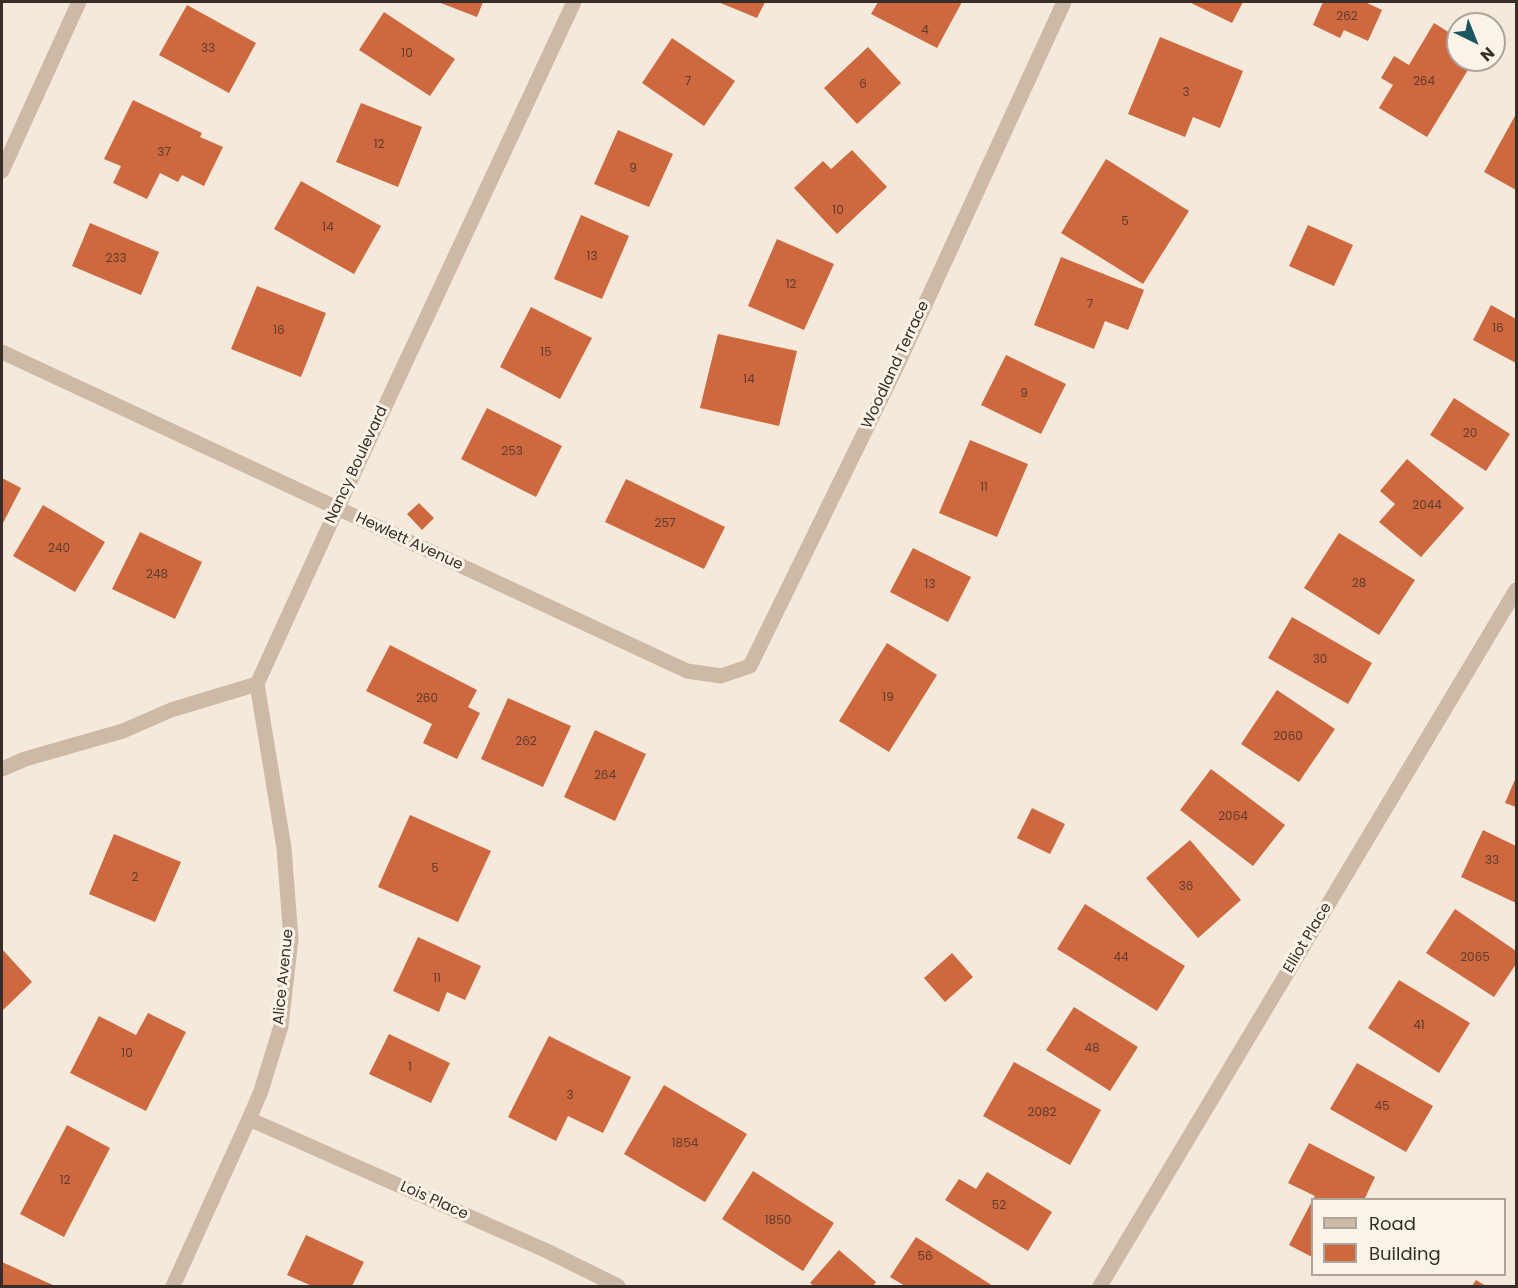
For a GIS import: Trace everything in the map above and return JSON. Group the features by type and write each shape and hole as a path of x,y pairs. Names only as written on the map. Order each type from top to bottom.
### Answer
{"street":[{"path":"2,171 79,2"},
{"name":"Nancy Boulevard","path":"257,684 574,2"},
{"name":"Woodland Terrace","path":"687,671 720,676 750,666 895,370 1064,2"},
{"name":"Hewlett Avenue","path":"2,352 687,671"},
{"name":"Elliot Place","path":"1100,1287 1516,590"},
{"path":"2,769 25,759 123,731 171,710 257,684"},
{"name":"Alice Avenue","path":"173,1287 261,1091 281,1026 291,939 284,848 257,684"},
{"name":"Lois Place","path":"249,1119 547,1251 618,1287"}],"building":[{"path":"438,2 483,2 477,17"},
{"path":"718,2 765,2 757,18"},
{"path":"878,2 962,2 937,48 871,14"},
{"path":"1189,2 1243,2 1232,23"},
{"path":"1323,2 1365,2 1382,10 1368,41 1344,30 1340,38 1313,25"},
{"path":"187,5 256,43 229,93 159,55"},
{"path":"384,12 455,59 430,96 359,50"},
{"path":"1434,23 1446,30 1446,72 1467,72 1427,137 1379,108 1393,85 1381,78 1394,56 1409,65"},
{"path":"1160,37 1243,71 1220,128 1193,117 1185,137 1128,114"},
{"path":"672,38 735,81 704,126 642,83"},
{"path":"868,47 901,83 857,124 824,88"},
{"path":"133,100 202,133 200,137 223,147 204,186 182,175 178,182 160,173 147,199 113,183 121,166 104,159"},
{"path":"361,103 422,127 398,187 336,162"},
{"path":"1516,114 1516,190 1484,172"},
{"path":"618,130 673,154 649,207 594,184"},
{"path":"852,150 887,187 837,234 794,188 823,161 831,169"},
{"path":"1106,159 1189,211 1143,284 1061,233"},
{"path":"301,181 381,226 354,274 274,229"},
{"path":"581,215 629,236 602,299 554,279"},
{"path":"90,223 159,252 141,295 72,266"},
{"path":"1308,225 1353,245 1334,286 1289,266"},
{"path":"777,239 834,264 804,330 748,306"},
{"path":"1061,257 1144,290 1128,330 1105,321 1094,349 1034,325"},
{"path":"257,286 326,313 301,377 231,349"},
{"path":"1491,305 1516,319 1516,363 1473,340"},
{"path":"531,307 592,338 560,399 500,367"},
{"path":"718,334 797,351 779,426 700,408"},
{"path":"1006,355 1066,384 1041,434 981,405"},
{"path":"1454,398 1510,434 1486,471 1430,435"},
{"path":"487,408 562,446 536,497 461,459"},
{"path":"970,440 1028,464 997,537 939,513"},
{"path":"1407,459 1464,508 1421,557 1379,522 1395,504 1380,491"},
{"path":"2,478 21,488 2,525"},
{"path":"626,479 725,527 704,569 605,522"},
{"path":"419,503 434,518 422,530 407,514"},
{"path":"43,505 105,542 75,592 13,556"},
{"path":"140,532 202,562 175,619 112,589"},
{"path":"1339,533 1415,580 1379,635 1304,588"},
{"path":"913,548 971,577 948,622 890,592"},
{"path":"1292,617 1372,663 1348,704 1268,658"},
{"path":"887,643 937,675 889,752 839,721"},
{"path":"390,645 477,690 468,707 480,713 457,759 423,743 432,724 366,691"},
{"path":"1277,690 1335,729 1299,782 1241,744"},
{"path":"508,698 571,726 543,787 481,759"},
{"path":"595,730 646,754 615,821 564,797"},
{"path":"1211,769 1285,825 1253,866 1180,810"},
{"path":"1516,777 1516,807 1505,803"},
{"path":"1032,808 1065,824 1050,854 1017,838"},
{"path":"410,815 491,851 458,922 378,887"},
{"path":"1483,830 1516,846 1516,903 1461,877"},
{"path":"114,834 181,862 155,922 89,894"},
{"path":"1190,840 1241,900 1198,938 1146,878"},
{"path":"1085,904 1185,966 1157,1011 1057,949"},
{"path":"1455,909 1516,951 1516,964 1494,997 1426,953"},
{"path":"418,937 481,966 465,1000 447,992 439,1012 393,991"},
{"path":"2,949 32,982 2,1011"},
{"path":"952,953 973,977 945,1002 924,978"},
{"path":"1399,980 1470,1023 1439,1073 1368,1028"},
{"path":"1074,1007 1138,1047 1110,1091 1046,1050"},
{"path":"148,1013 186,1032 146,1111 70,1073 99,1016 136,1035"},
{"path":"389,1034 450,1063 431,1103 369,1074"},
{"path":"549,1036 631,1077 603,1133 568,1116 556,1141 508,1117"},
{"path":"1014,1062 1101,1110 1070,1165 983,1116"},
{"path":"1357,1063 1433,1106 1406,1152 1330,1109"},
{"path":"664,1085 747,1134 705,1202 624,1154"},
{"path":"67,1125 110,1148 64,1237 20,1214"},
{"path":"1309,1143 1375,1177 1365,1198 1314,1198 1315,1196 1288,1183"},
{"path":"753,1171 834,1223 803,1271 722,1219"},
{"path":"987,1172 1052,1212 1028,1251 945,1200 959,1179 976,1189"},
{"path":"1311,1203 1311,1256 1289,1245"},
{"path":"306,1235 364,1262 352,1286 312,1286 287,1275"},
{"path":"916,1237 993,1286 905,1286 890,1277"},
{"path":"839,1250 876,1282 873,1286 814,1286 810,1283"},
{"path":"2,1262 55,1286 2,1286"},
{"path":"1476,1280 1486,1286 1472,1286"}]}
